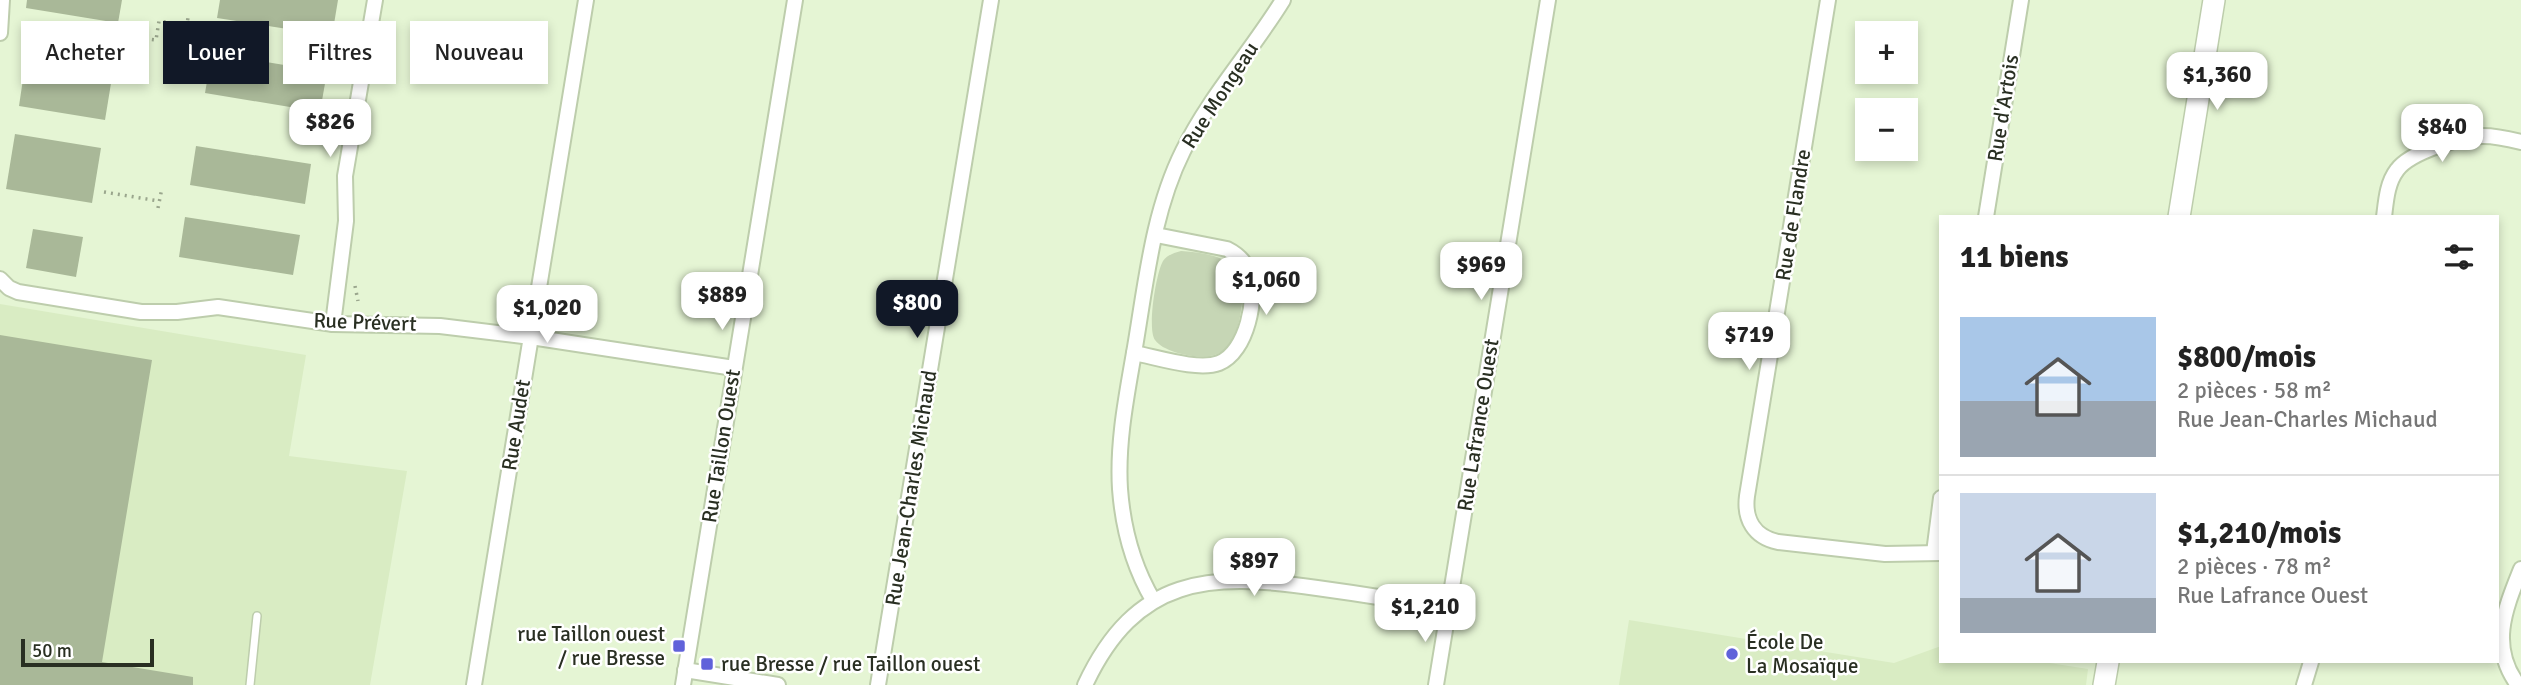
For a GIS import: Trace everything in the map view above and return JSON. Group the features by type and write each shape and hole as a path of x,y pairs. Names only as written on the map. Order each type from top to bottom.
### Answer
{"street":[{"path":"0,33 2,0"},
{"path":"332,324 346,220 345,176 375,0"},
{"name":"Rue Audet","path":"474,685 586,0"},
{"name":"Rue Taillon Ouest","path":"684,678 795,0"},
{"name":"Rue Jean-Charles Michaud","path":"878,685 991,0"},
{"name":"Rue Mongeau","path":"1153,600 1133,558 1126,536 1120,490 1122,438 1134,353 1156,235 1169,185 1191,135 1215,96 1283,0"},
{"name":"Rue Lafrance Ouest","path":"1436,685 1548,0"},
{"name":"Rue de Flandre","path":"1828,0 1746,512 1753,528 1773,541 1885,554 1937,553"},
{"name":"Rue d'Artois","path":"1986,215 2021,0"},
{"path":"2179,215 2214,0"},
{"path":"2384,215 2393,176 2401,165 2412,157 2475,136 2521,142"},
{"path":"1134,353 1198,365 1216,364 1232,355 1240,346 1249,316 1251,279 1237,255 1216,247 1156,235"},
{"name":"Rue Prévert","path":"0,279 18,292 141,312 232,308 332,324 429,324 734,368"},
{"path":"1937,553 1939,526"},
{"path":"2518,685 2504,660 2500,634 2521,569"},
{"path":"1085,685 1112,638 1132,617 1153,600 1184,587 1243,580 1300,585 1448,609"},
{"path":"2104,685 2108,663"},
{"path":"2304,685 2311,663"},
{"path":"684,678 778,685"}],"lane":[{"path":"250,685 257,616"}],"path":[{"path":"149,39 156,40 159,21 163,22"},
{"path":"158,208 162,188"},
{"path":"104,192 159,201"},
{"path":"356,275 355,293 358,301"}],"shaded area":[{"path":"1181,251 1221,259 1237,272 1241,282 1241,311 1237,329 1228,346 1215,355 1204,357 1180,354 1159,344 1153,334 1153,301 1160,267 1167,257"},
{"path":"0,304 306,355 289,456 407,471 370,685 0,685"},
{"name":"École De La Mosaïque","path":"1629,620 1894,663 1939,647 1939,663 2049,663 2088,669 2086,685 1619,685"}],"building":[{"path":"27,0 122,0 118,21 26,8"},
{"path":"220,0 338,0 334,21 283,21 283,28 269,26 269,21 217,18"},
{"path":"269,62 283,65 283,84 325,84 320,112 205,93 207,84 269,84"},
{"path":"22,84 111,84 105,120 19,106"},
{"path":"15,134 101,148 92,203 6,189"},
{"path":"196,146 311,164 305,204 190,185"},
{"path":"185,217 300,235 293,275 179,257"},
{"path":"33,229 83,237 76,277 26,268"},
{"path":"0,335 152,360 102,662 193,677 193,685 0,685"}],"place":[{"name":"rue Taillon ouest / rue Bresse","path":"679,646"},
{"name":"École De La Mosaïque","path":"1732,654"},
{"name":"rue Bresse / rue Taillon ouest","path":"707,664"}]}
